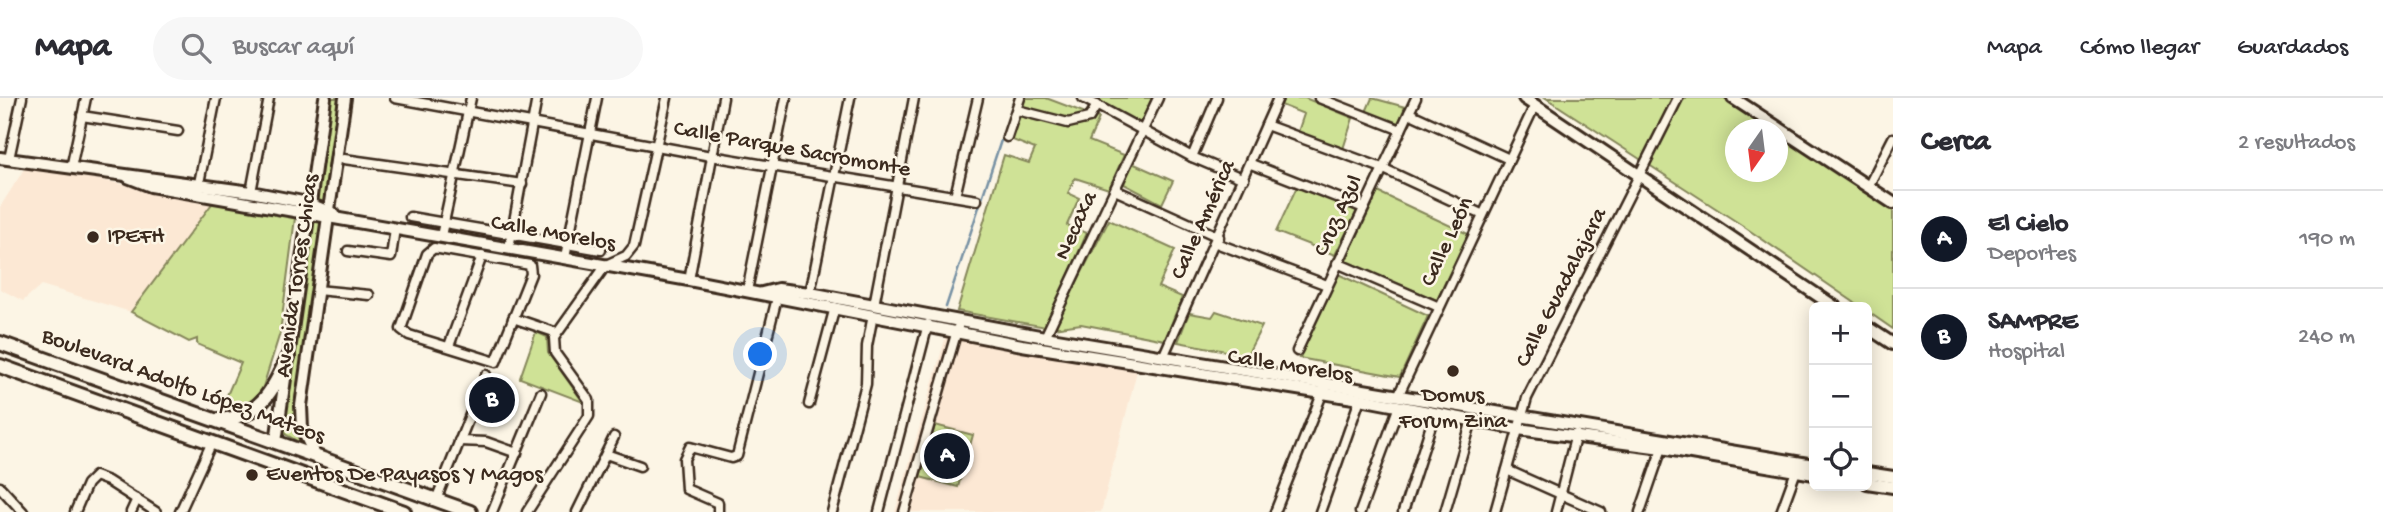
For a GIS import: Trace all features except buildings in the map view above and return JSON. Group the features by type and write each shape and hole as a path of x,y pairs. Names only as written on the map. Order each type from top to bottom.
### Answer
{"main road":[{"name":"Avenida Torres Chicas","path":"276,442 324,98"},
{"name":"Avenida Torres Chicas","path":"316,457 302,429 301,406 317,290 332,215 345,98"},
{"path":"1524,98 1827,302"},
{"path":"1732,98 1893,203"},
{"path":"5,158 251,192 308,203 332,215"},
{"path":"128,177 151,187 306,215 332,215"},
{"name":"Calle Morelos","path":"332,215 777,298 874,310 958,326 1022,345 1324,388 1360,399 1398,401 1435,413 1472,419 1577,429 1809,463"},
{"name":"Calle Morelos","path":"760,293 778,289 810,293 928,324 1045,337 1519,423"},
{"path":"1872,330 1893,344"},
{"name":"Boulevard Adolfo López Mateos","path":"0,343 467,511"},
{"path":"216,421 244,415 262,405 275,386 288,357"},
{"name":"Boulevard Adolfo López Mateos","path":"0,366 404,512"},
{"name":"Calle Morelos","path":"1577,429 1662,448 1809,473"},
{"path":"276,442 286,469"},
{"path":"1872,474 1893,477"},
{"path":"1872,484 1893,487"}],"street":[{"path":"5,158 22,98"},
{"path":"71,168 86,98"},
{"path":"199,183 216,98"},
{"path":"251,192 269,98"},
{"name":"Calle Parque Sacromonte","path":"395,98 590,135 977,200"},
{"path":"441,236 471,98"},
{"path":"509,248 537,98"},
{"path":"565,258 597,98"},
{"path":"527,512 589,416 591,408 589,400 555,353 553,343 557,333 606,265 626,256 634,246 667,98"},
{"path":"689,280 723,98"},
{"path":"747,291 786,98"},
{"path":"810,293 850,98"},
{"path":"832,512 866,384 867,346 914,98"},
{"path":"955,196 978,98"},
{"path":"1007,137 1020,98"},
{"path":"1083,98 1192,157 1244,179"},
{"name":"Necaxa","path":"1045,337 1158,98"},
{"path":"1192,157 1217,98"},
{"name":"Calle América","path":"1163,357 1251,164 1278,98"},
{"path":"1319,98 1401,130"},
{"path":"1343,107 1347,98"},
{"name":"Cruz Azul","path":"1297,351 1416,98"},
{"name":"Calle Guadalajara","path":"1495,512 1519,423 1533,387 1678,98"},
{"name":"Calle León","path":"1360,512 1398,401 1481,214 1535,105"},
{"path":"1017,110 1068,123 1089,118 1097,106"},
{"path":"1409,113 1509,159"},
{"path":"82,116 178,131"},
{"path":"1266,125 1382,168 1481,214"},
{"path":"1868,187 1893,138"},
{"path":"344,159 522,184"},
{"path":"1251,164 1364,208"},
{"path":"1115,190 1217,240 1327,285"},
{"path":"410,217 601,250"},
{"path":"348,251 391,257 395,228"},
{"path":"439,247 522,261 531,268 513,318 496,362 409,335 401,329 431,249 439,247"},
{"path":"449,346 482,256"},
{"path":"1338,263 1439,307"},
{"path":"317,290 369,295"},
{"path":"718,512 718,503 684,487 686,451 697,447 731,458 737,456 777,298"},
{"path":"809,404 835,307"},
{"path":"513,318 557,333"},
{"path":"879,512 928,324"},
{"path":"904,512 958,326"},
{"path":"436,500 486,375"},
{"path":"1275,512 1324,388"},
{"path":"492,512 541,393"},
{"path":"1320,512 1360,399"},
{"path":"1404,512 1435,413"},
{"path":"1445,512 1472,419"},
{"path":"1556,512 1577,429"},
{"path":"577,512 614,437"},
{"path":"459,441 493,443 517,453"},
{"path":"180,512 212,442"},
{"path":"1640,512 1662,448"},
{"path":"606,454 640,466"},
{"path":"1507,470 1601,512"},
{"path":"1781,512 1796,471"},
{"path":"75,512 87,484 95,476 108,481 156,512"},
{"path":"0,487 23,512"},
{"path":"131,512 137,499"}],"shaded area":[{"name":"IPEFH","path":"26,166 214,201 131,312 41,285 23,301 0,289 0,207"},
{"path":"948,329 1137,371 1101,512 895,512"}],"green space":[{"path":"329,98 338,98 325,204 315,198"},
{"path":"1020,98 1046,98 1099,118 1089,141 1124,155 1109,189 1075,178 1068,193 1079,198 1067,225 1087,233 1046,327 957,311 1004,155 1029,163 1035,149 1010,139"},
{"path":"1084,98 1152,98 1140,124"},
{"path":"1284,98 1305,98 1353,118 1343,149 1298,132 1304,114 1281,105"},
{"path":"1372,98 1405,107 1398,124 1366,112"},
{"path":"1546,98 1724,98 1757,119 1725,119 1725,182 1788,182 1788,139 1893,207 1893,329 1872,314 1872,302 1854,302 1740,224"},
{"path":"1132,163 1173,181 1162,204 1124,184"},
{"path":"1298,184 1357,211 1335,255 1276,232"},
{"path":"1378,192 1468,234 1437,300 1345,262"},
{"path":"214,201 295,218 280,333 262,390 249,404 221,409 241,363 197,344 197,339 189,342 131,312"},
{"path":"311,218 324,218 295,399 295,430 301,443 283,433"},
{"path":"1109,220 1175,250 1158,287 1182,297 1165,340 1081,324 1053,328"},
{"path":"1338,274 1428,316 1400,377 1299,358"},
{"path":"1216,311 1262,326 1247,355 1178,342 1189,313 1212,317"},
{"path":"536,332 547,337 548,353 583,402 520,378"},
{"path":"935,425 973,435 958,487 920,477"}],"waterway":[{"path":"946,307 1015,98"}],"place":[{"name":"IPEFH","path":"93,237"},
{"name":"Domus Forum Zina","path":"1453,371"},
{"name":"SAMPRE","path":"492,400"},
{"name":"El Cielo","path":"947,456"},
{"name":"Eventos De Payasos Y Magos","path":"252,475"}]}
